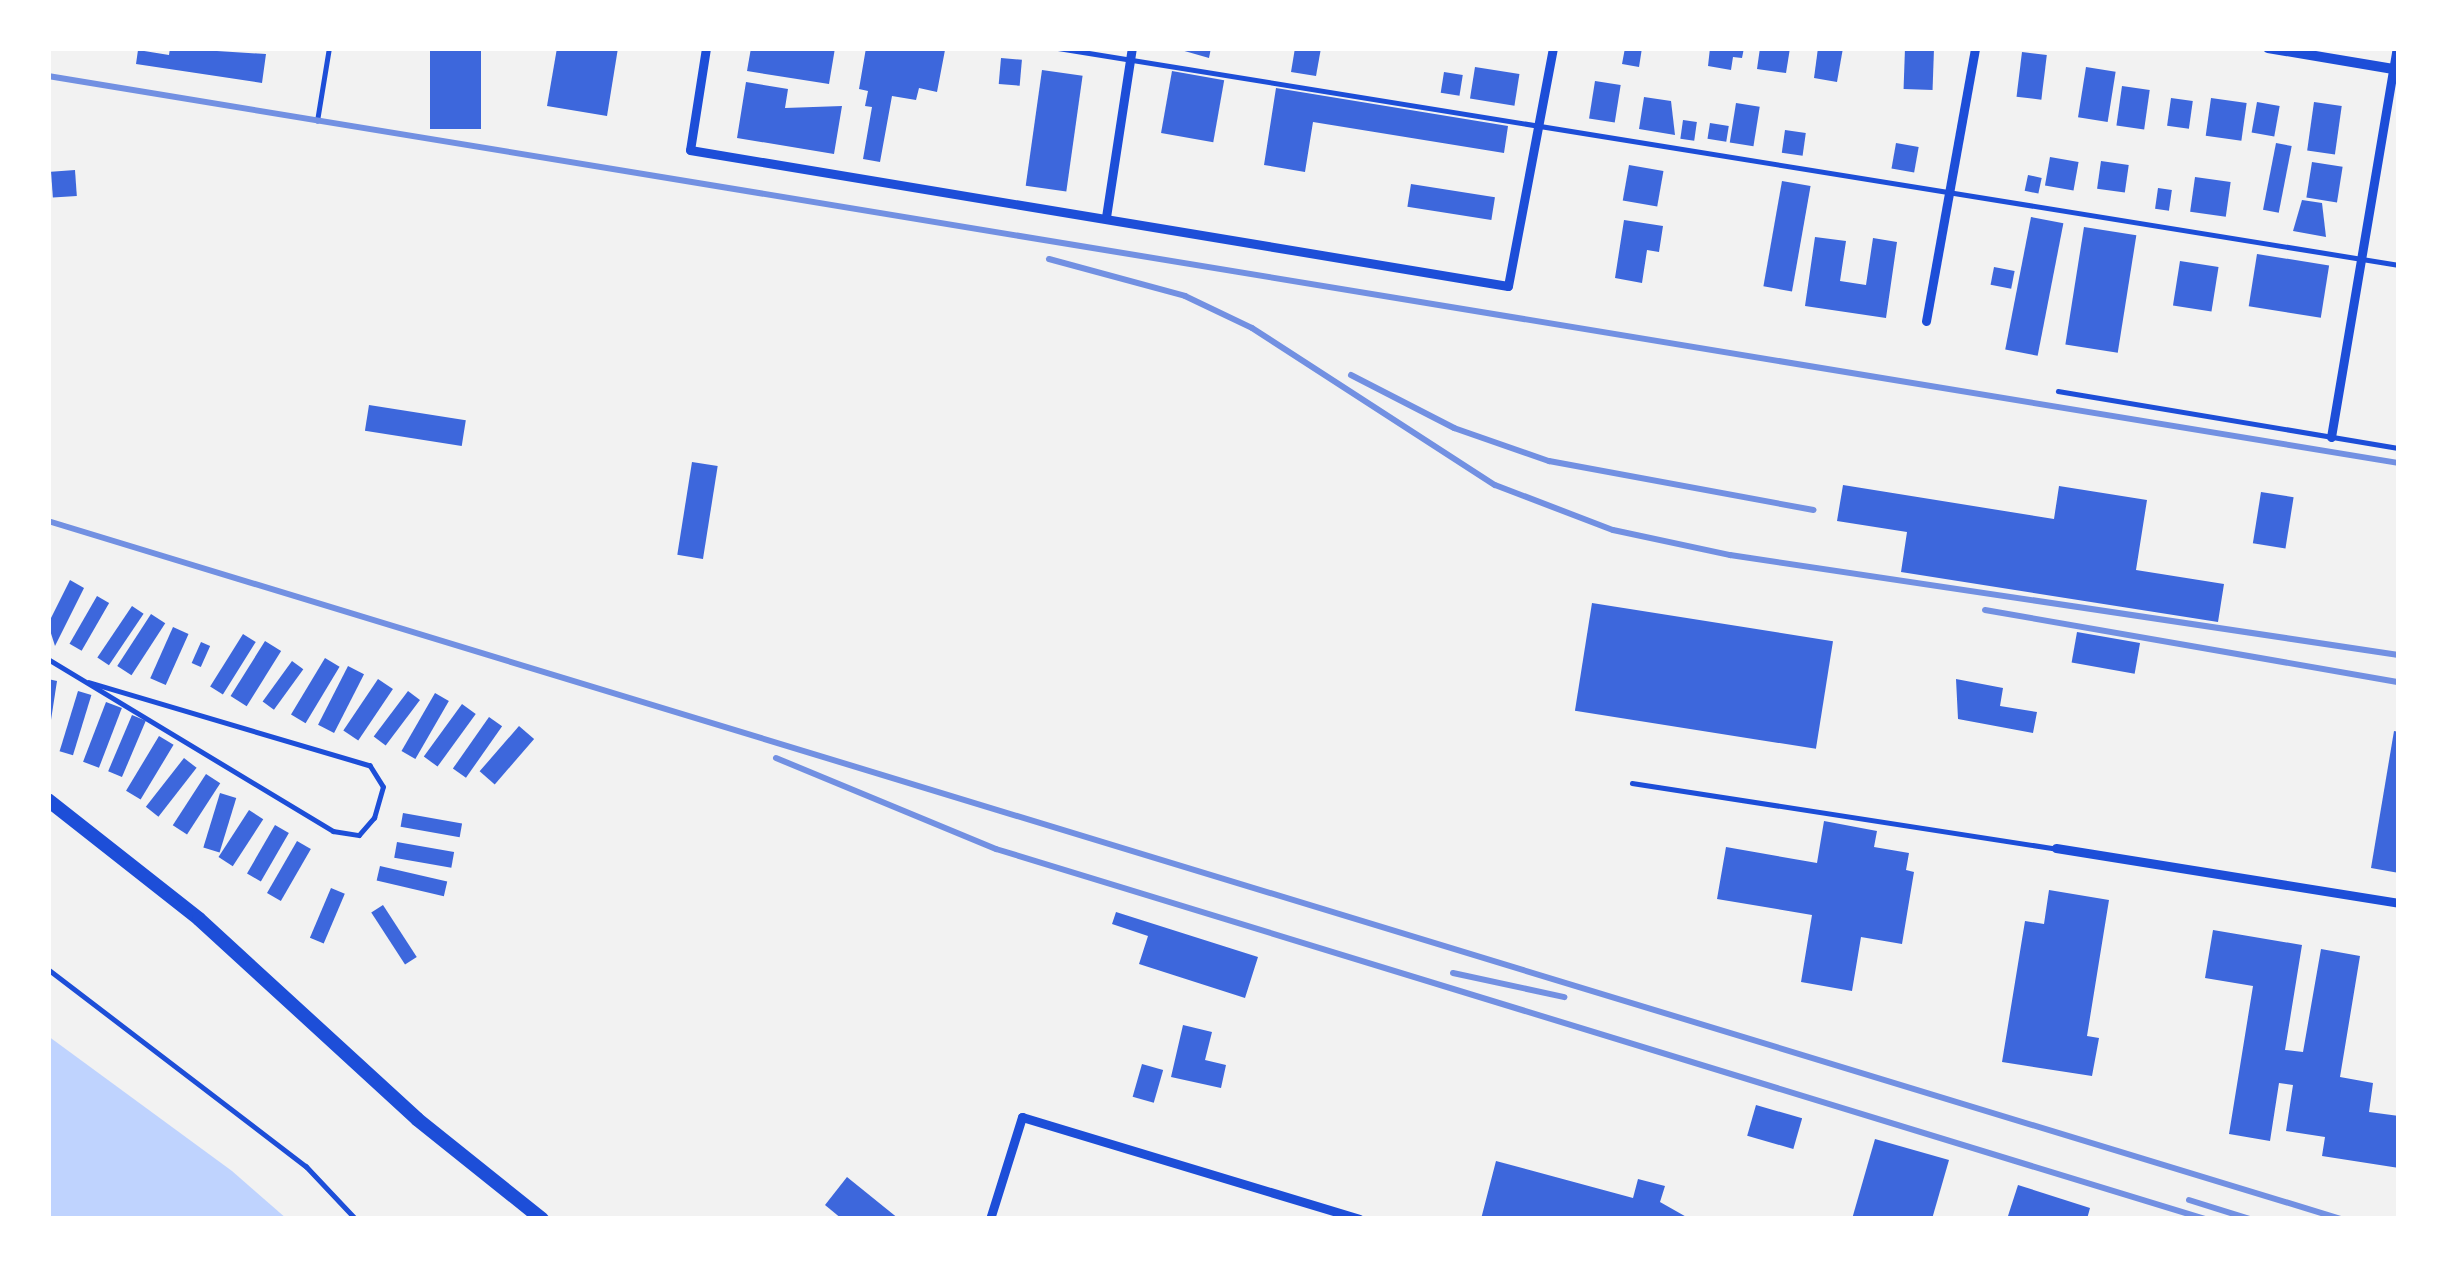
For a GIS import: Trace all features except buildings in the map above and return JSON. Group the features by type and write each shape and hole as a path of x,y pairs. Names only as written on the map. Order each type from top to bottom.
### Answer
{"main road":[{"path":"48,800 199,919 417,1119 542,1219"}],"street":[{"path":"706,48 690,149 1508,286 1553,48"},
{"path":"1106,217 1132,48"},
{"path":"1926,321 1975,48"},
{"path":"2268,48 2396,69"},
{"path":"2331,436 2397,48"},
{"path":"2056,848 2399,904"},
{"path":"990,1219 1022,1117 1359,1219"}],"lane":[{"path":"317,121 329,48"},
{"path":"1058,48 2399,265"},
{"path":"2058,391 2399,448"},
{"path":"48,659 333,831 359,835 374,818 383,787 370,766 89,683"},
{"path":"1632,783 2056,848"}],"path":[{"path":"48,969 306,1166 356,1219"}],"water":[{"path":"48,1036 232,1171 287,1219 48,1219"}],"railway":[{"path":"48,76 2399,463"},
{"path":"1049,259 1185,296 1252,328 1495,485 1613,530 1730,555 2399,655"},
{"path":"1351,375 1454,428 1549,461 1814,510"},
{"path":"48,521 2341,1219"},
{"path":"1985,610 2399,682"},
{"path":"776,758 996,849 2205,1219"},
{"path":"1453,973 1564,997"},
{"path":"2189,1200 2250,1219"}]}
